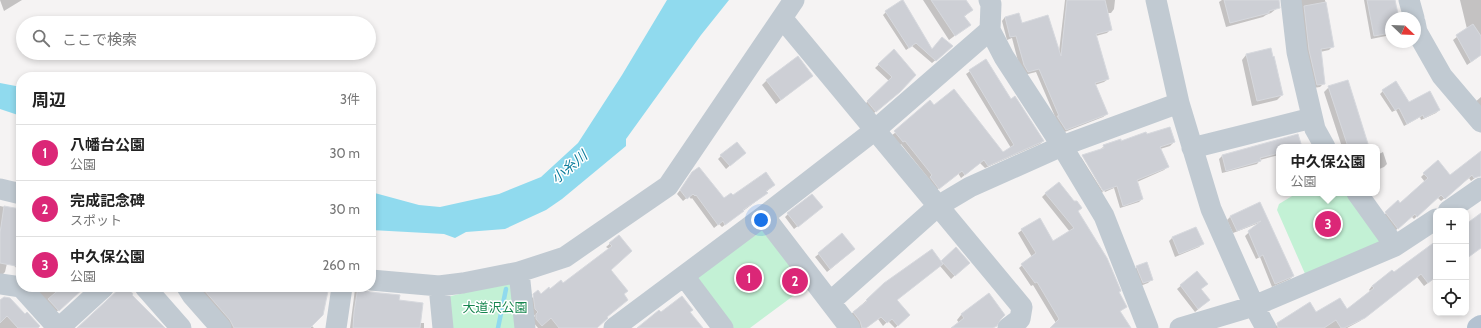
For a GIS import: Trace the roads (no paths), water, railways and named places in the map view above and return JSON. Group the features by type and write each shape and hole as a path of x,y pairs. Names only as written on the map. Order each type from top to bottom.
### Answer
{"street":[{"path":"376,280 439,286 519,272 565,257 668,186 794,0"},
{"path":"989,0 991,4 990,30 1004,57 1062,146 1104,216 1148,328"},
{"path":"1156,0 1179,103 1211,209 1254,306 1266,328"},
{"path":"1292,0 1297,52 1315,130 1324,144"},
{"path":"1409,0 1412,12"},
{"path":"782,18 1022,307 1020,319 1008,328"},
{"path":"614,328 764,216 875,130 990,30"},
{"path":"1421,39 1442,76 1481,122"},
{"path":"830,302 938,206 970,187 1062,146 1179,103"},
{"path":"1192,148 1312,118"},
{"path":"1452,208 1481,188"},
{"path":"0,189 16,193"},
{"path":"1359,196 1395,246"},
{"path":"764,216 850,328"},
{"path":"1180,328 1254,306 1395,246 1433,221"},
{"path":"519,272 524,328"},
{"path":"684,276 723,328"},
{"path":"0,284 16,286"},
{"path":"439,286 443,328"},
{"path":"26,292 58,328 98,292"},
{"path":"149,292 181,328"},
{"path":"190,292 221,328"},
{"path":"336,328 341,292"}],"water":[{"name":"小糸川","path":"667,0 729,0 701,35 626,139 626,146 562,199 546,210 505,229 466,232 455,238 444,234 376,230 376,193 419,205 440,207 499,194 541,177 578,143 622,75"},
{"path":"0,83 16,86 16,114 0,109"}],"waterway":[{"path":"498,328 506,289"}],"place":[{"name":"中久保公園","path":"1328,224"},
{"name":"八幡台公園","path":"749,278"},
{"name":"完成記念碑","path":"795,281"}],"park label":[{"name":"大道沢公園","path":"495,307"}]}
